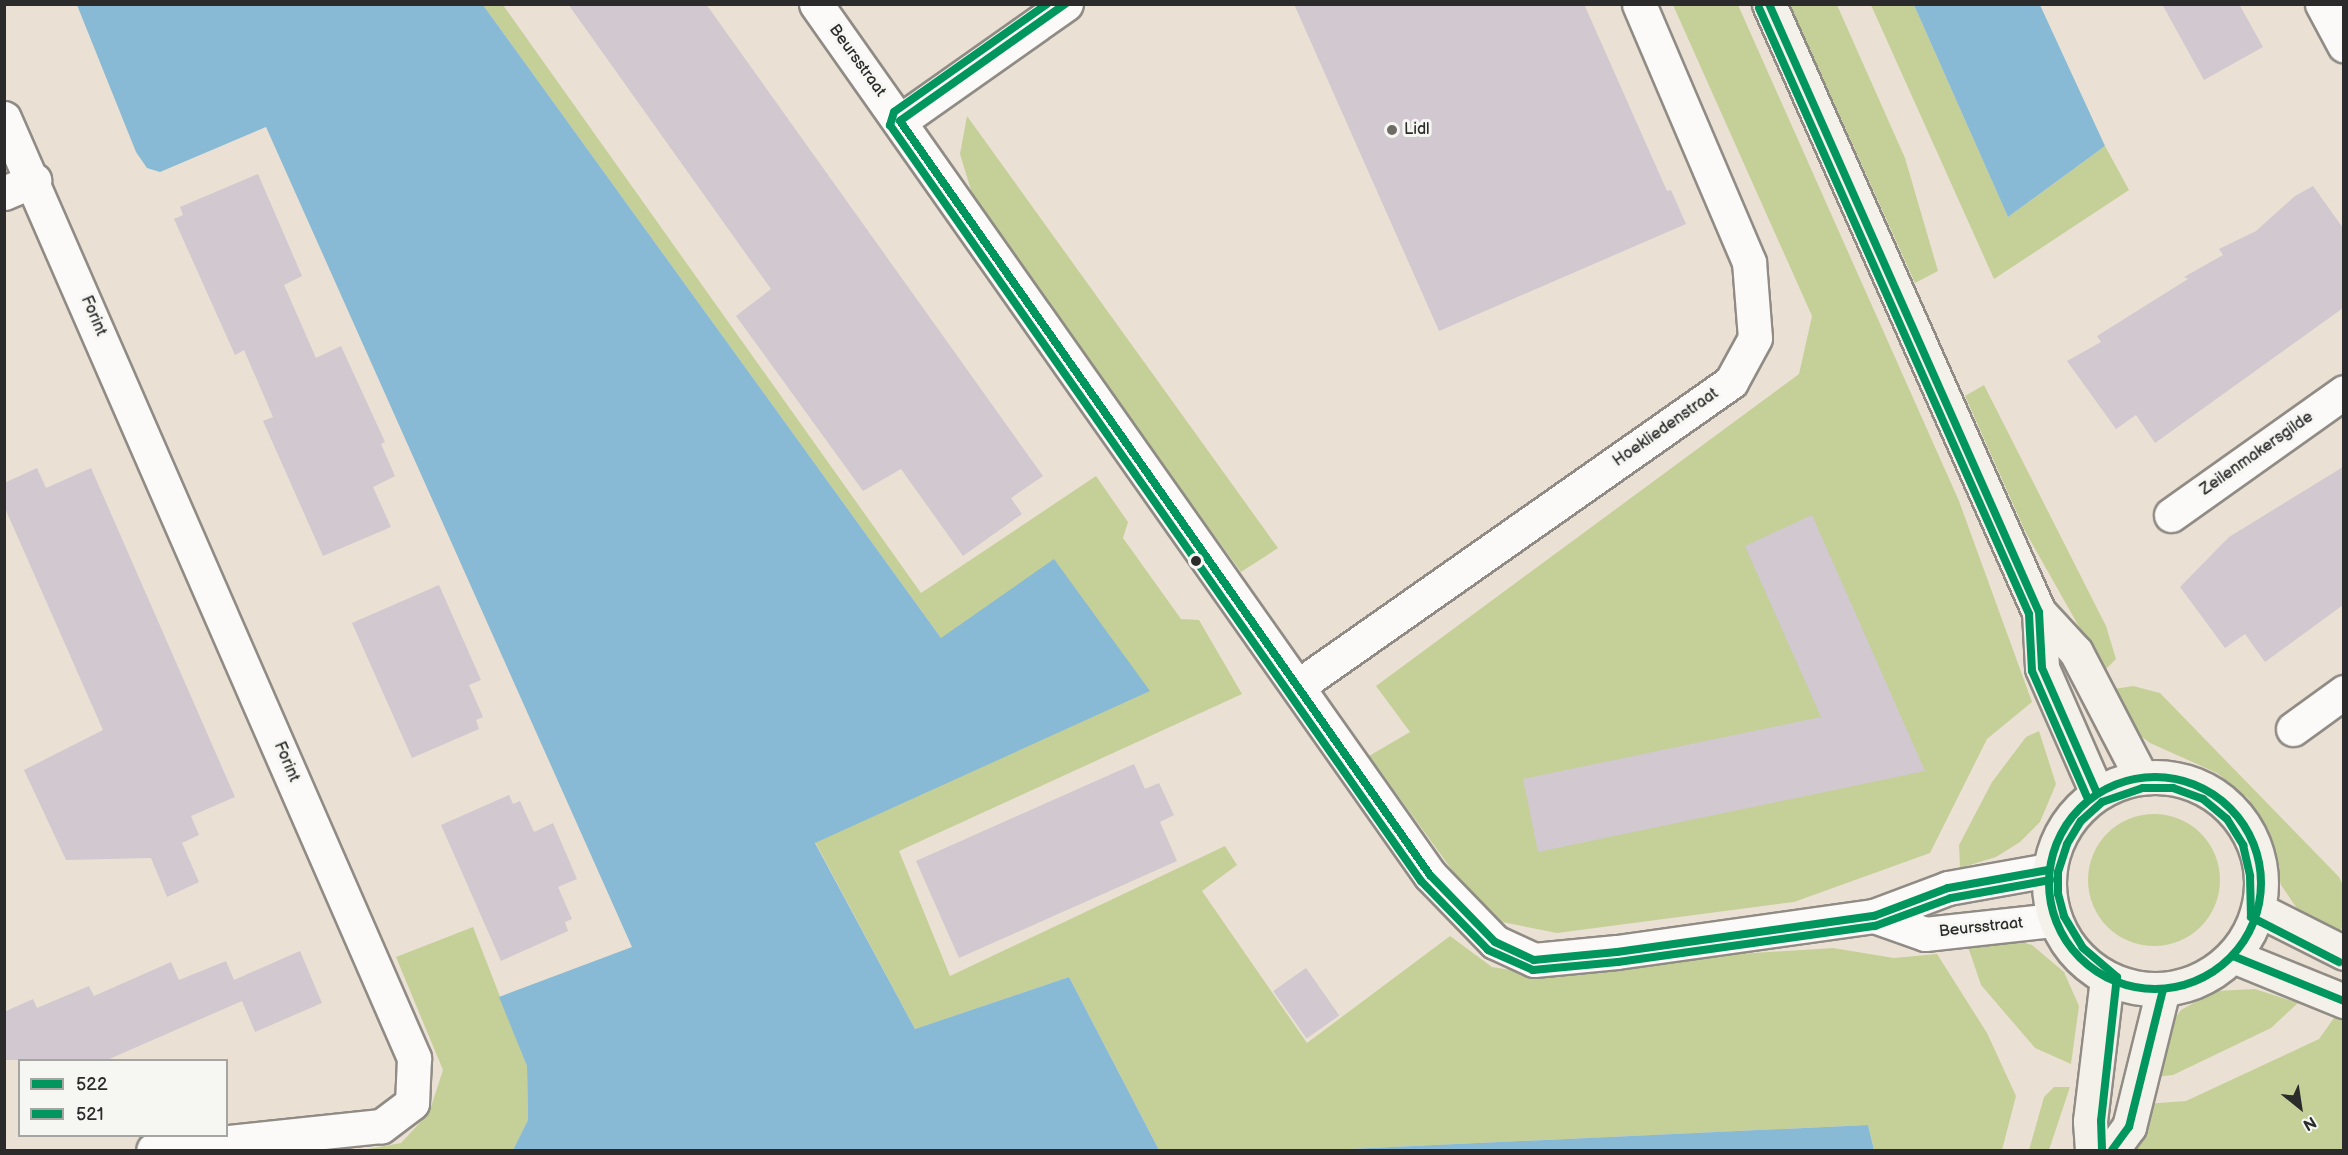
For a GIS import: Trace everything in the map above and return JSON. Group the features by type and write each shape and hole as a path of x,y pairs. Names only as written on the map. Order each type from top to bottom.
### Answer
{"street":[{"name":"Beursstraat","path":"816,4 1430,876 1495,942 1534,960 1874,916 1948,888 2048,870"},
{"path":"900,121 1066,4"},
{"name":"Hoekliedenstraat","path":"1298,686 1731,382 1755,339 1749,262 1639,4"},
{"path":"1769,4 2039,612 2076,652 2141,777"},
{"path":"2322,4 2343,45"},
{"path":"4,118 34,180 4,193"},
{"name":"Forint","path":"34,180 414,1058 412,1103 381,1126 153,1150"},
{"name":"Zeilenmakersgilde","path":"2171,515 2343,392"},
{"path":"2039,612 2042,668 2097,793"},
{"path":"2293,729 2343,692"},
{"path":"2141,777 2175,778 2208,790 2235,812 2256,852 2261,875 2259,910 2249,935 2233,957 2200,980 2163,990 2134,988 2107,979 2075,955 2054,920 2048,870 2057,840 2068,822 2097,793 2141,777"},
{"path":"2259,910 2343,953"},
{"name":"Beursstraat","path":"1874,916 1925,934 2054,920"},
{"path":"2233,957 2343,1001"},
{"path":"2092,1150 2090,1121 2107,979"},
{"path":"2112,1150 2129,1127 2163,990"}],"green space":[{"path":"483,5 503,5 921,593 1096,476 1128,522 1123,538 1181,619 1199,620 1242,694 899,851 950,976 1225,846 1237,865 1202,891 1307,1043 1450,936 1492,967 1547,976 1723,955 1833,948 1894,958 1937,954 1987,1033 2016,1096 2002,1150 1874,1150 1868,1125 1328,1150 1159,1150 1069,977 915,1029 815,842 1149,691 941,638"},
{"path":"1673,5 1738,5 1959,501 2032,702 1987,739 1930,853 1794,902 1557,933 1502,922 1463,885 1369,756 1410,732 1376,686 1799,374 1812,316"},
{"path":"1790,5 1837,5 1905,158 1938,271 1915,283"},
{"path":"1871,5 1914,5 2008,217 2105,146 2129,190 1994,279"},
{"path":"967,116 1278,548 1241,572 977,210 960,154"},
{"path":"1984,385 2106,626 2116,659 2104,671 2025,531 1965,396"},
{"path":"2133,686 2160,693 2339,877 2343,885 2343,926 2339,933 2298,910 2281,885 2269,839 2248,798 2217,773 2150,743 2133,730 2114,689"},
{"path":"2039,731 2056,784 2040,822 2020,842 1996,857 1960,868 1959,845 1992,782 2026,737"},
{"path":"2154,814 2179,819 2201,833 2215,855 2220,880 2215,905 2201,927 2179,941 2154,946 2129,941 2107,927 2093,905 2088,880 2093,855 2107,833 2129,819"},
{"path":"473,927 527,1066 528,1120 513,1150 362,1150 401,1143 429,1113 443,1070 396,957"},
{"path":"2009,938 2032,945 2064,972 2079,1006 2071,1064 2035,1048 1981,985 1966,941"},
{"path":"2255,989 2298,1003 2271,1028 2173,1075 2146,1078 2155,1046 2181,1010 2215,991"},
{"path":"2336,1015 2343,1018 2343,1150 2134,1150 2145,1104 2186,1101 2319,1039"},
{"path":"2054,1087 2070,1087 2049,1150 2029,1150 2044,1097"}],"water":[{"path":"77,5 483,5 941,638 1054,559 1150,691 815,843 915,1029 1069,977 1159,1150 513,1150 528,1120 527,1066 499,997 632,947 266,127 160,172 147,168 136,152"},
{"path":"1914,5 2040,5 2105,146 2008,217"},
{"path":"1868,1125 1874,1150 1328,1150"}],"building":[{"path":"568,4 706,4 1043,476 1011,498 1022,514 963,556 901,469 863,491 736,316 771,289"},
{"path":"1294,4 1584,4 1667,191 1671,190 1686,224 1439,331"},
{"path":"2162,4 2239,4 2263,47 2204,80"},
{"path":"258,174 302,276 284,285 316,358 341,346 385,442 381,444 395,476 373,487 391,527 323,556 263,421 273,417 244,350 235,355 174,219 183,215 180,207"},
{"path":"2313,186 2343,228 2343,308 2155,443 2136,415 2116,429 2067,361 2101,342 2097,336 2188,279 2184,277 2223,255 2219,249 2256,231 2295,196"},
{"path":"2343,467 2343,605 2265,662 2245,634 2225,648 2180,587 2229,537"},
{"path":"37,468 46,488 91,468 235,797 191,816 199,835 182,843 199,882 167,897 151,858 66,860 24,770 103,730 4,506 4,483"},
{"path":"1812,515 1925,771 1538,852 1523,779 1821,717 1745,546"},
{"path":"439,585 481,680 469,685 483,717 476,720 479,729 412,758 352,623"},
{"path":"1134,764 1145,789 1159,783 1174,815 1160,822 1177,861 959,958 916,861"},
{"path":"509,795 513,804 520,801 534,832 553,823 577,879 558,887 572,919 565,922 568,931 501,961 441,825"},
{"path":"300,951 322,1003 255,1032 242,1001 109,1059 4,1060 4,1012 33,999 37,1008 89,986 94,996 171,962 179,980 226,961 234,980"},
{"path":"1306,968 1339,1016 1307,1038 1273,991"}],"transit line":[{"name":"521","path":"1047,4 894,112 890,125 1421,881 1488,950 1533,970 1618,962 1875,926 1951,898 2050,880"},
{"name":"522","path":"1065,4 900,121 1430,875 1495,942 1534,960 1617,952 1874,916 1948,888 2048,870"},
{"name":"522","path":"1769,4 2039,612 2042,668 2097,793"},
{"name":"521","path":"1759,8 2029,614 2032,671 2087,797"},
{"name":"522","path":"2145,777 2165,777 2186,781 2205,789 2230,808 2243,824 2253,842 2259,862 2261,883 2259,904 2253,924 2243,942 2230,958 2205,977 2186,985 2165,989 2145,989 2124,985 2105,977 2073,950 2061,933 2053,914 2049,893 2049,873 2053,852 2061,833 2088,801 2105,789 2124,781 2145,777"},
{"name":"521","path":"2102,1149 2101,1121 2117,977 2083,948 2064,916 2058,894 2058,872 2067,844 2081,821 2102,802 2143,788 2173,788 2203,799 2227,819 2243,845 2250,876 2251,917 2339,962"},
{"name":"522","path":"2233,956 2344,1001"},
{"name":"522","path":"2112,1150 2129,1127 2163,990"}],"place":[{"name":"Lidl","path":"1392,130"}]}
